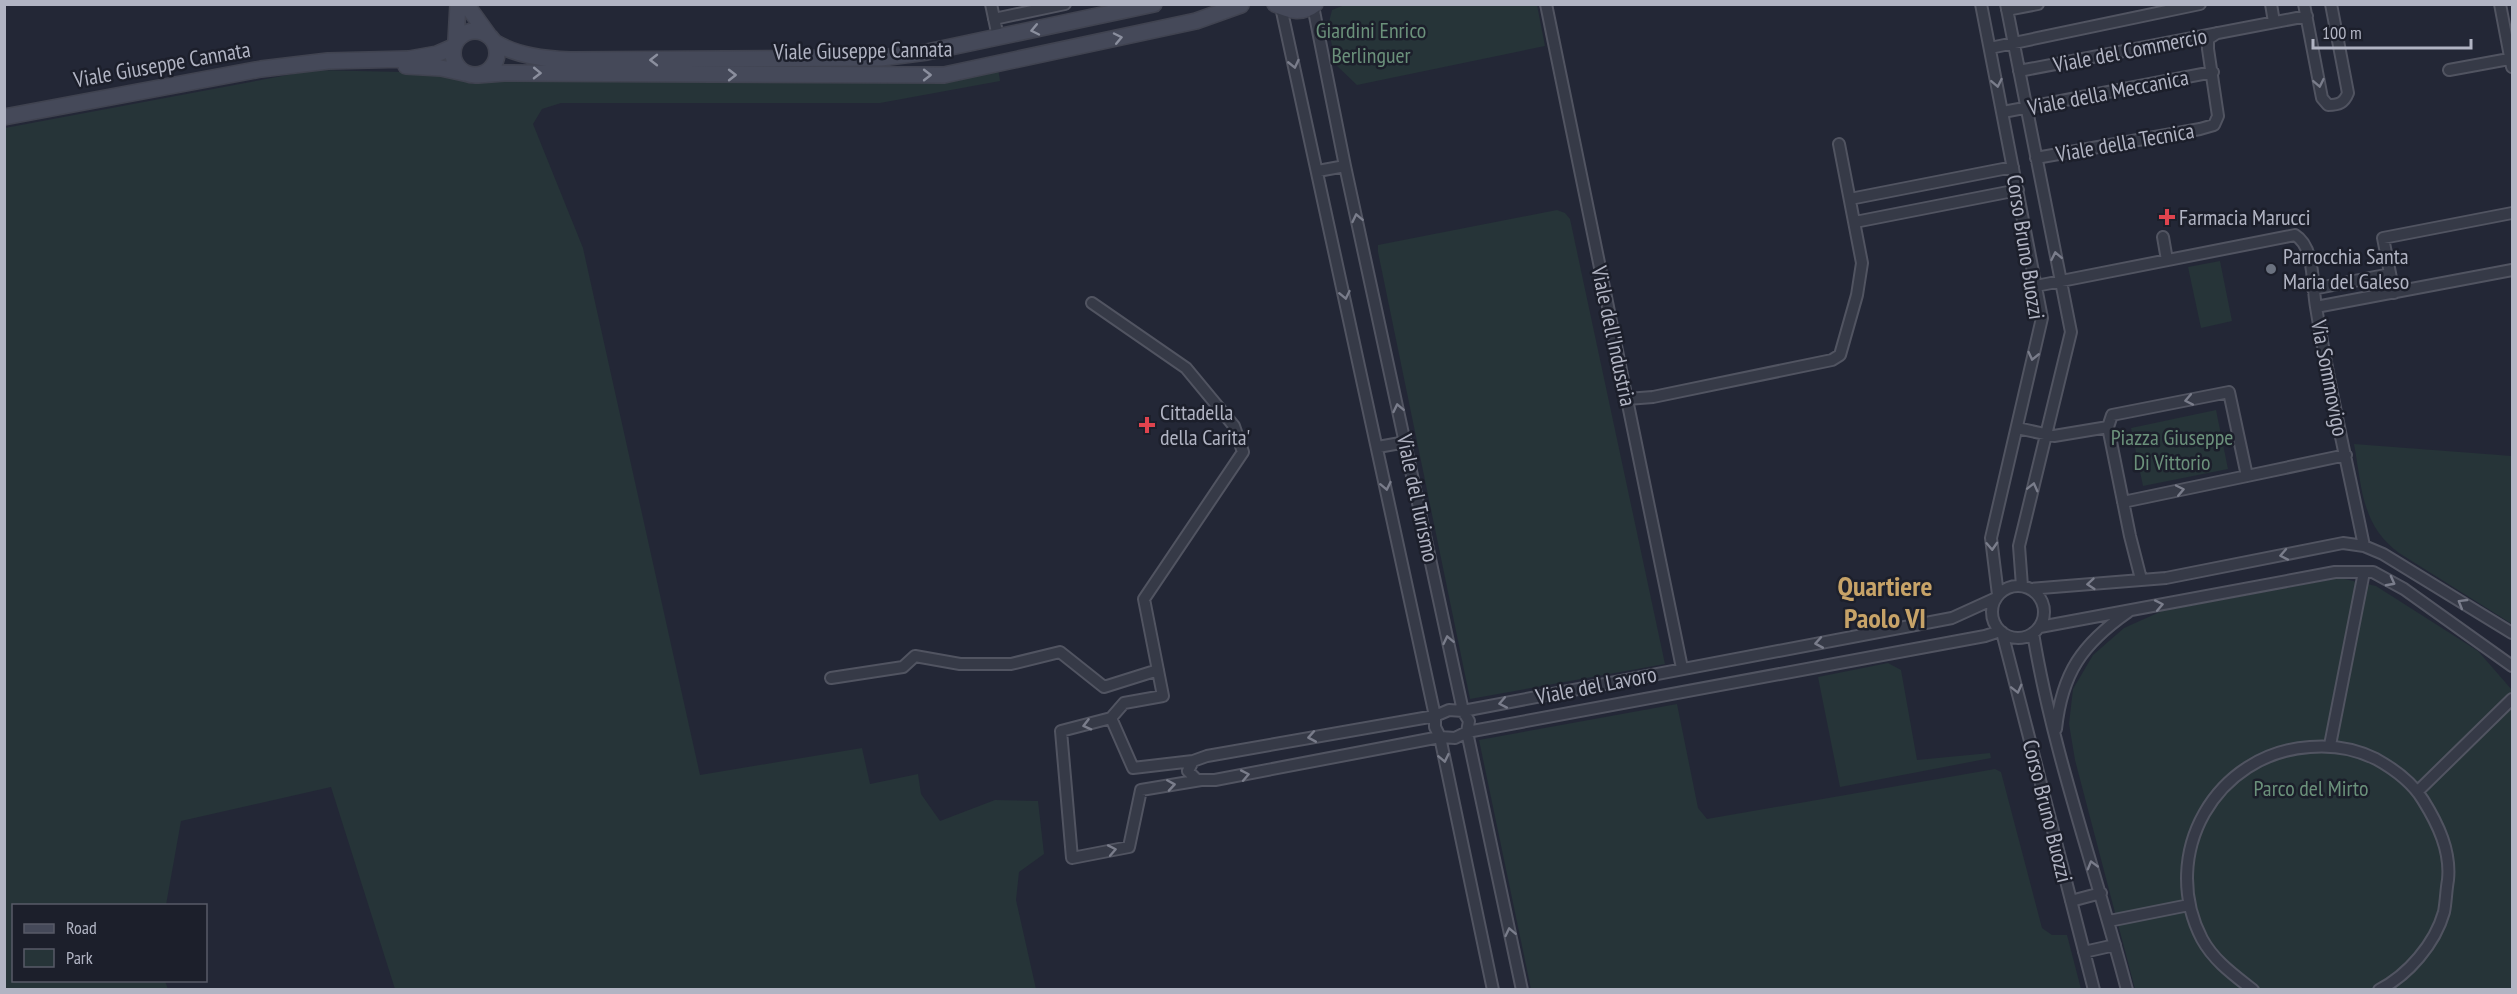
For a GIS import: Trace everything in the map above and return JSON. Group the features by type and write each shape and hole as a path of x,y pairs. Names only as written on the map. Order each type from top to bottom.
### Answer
{"street":[{"path":"458,4 454,62 471,74 491,68 495,62 496,48 466,4"},
{"path":"991,4 998,38"},
{"path":"994,19 1065,4"},
{"name":"Viale Giuseppe Cannata","path":"491,39 504,48 525,55 554,59 881,58 927,52 998,38 1154,4"},
{"name":"Viale Giuseppe Cannata","path":"328,61 441,68 471,74 944,75 1196,21 1241,5 1253,4"},
{"name":"Viale dell'Industria","path":"1546,4 1682,668"},
{"name":"Corso Bruno Buozzi","path":"1982,4 2043,318 1991,538 1997,596"},
{"path":"2007,7 2038,4"},
{"path":"1990,48 2178,6 2200,4"},
{"path":"2271,4 2274,22"},
{"path":"2217,33 2274,22 2306,10 2322,98 2328,105 2337,105 2344,101 2348,93 2331,4"},
{"path":"2449,69 2511,63 2500,4"},
{"path":"1278,6 1290,11 1300,11 1314,5"},
{"name":"Viale del Turismo","path":"1314,5 1345,166 1463,711 1469,721 1467,732 1522,990"},
{"name":"Viale del Turismo","path":"1278,6 1318,171 1493,990"},
{"name":"Corso Bruno Buozzi","path":"2007,7 2071,332 2019,546 2026,587"},
{"path":"455,44 461,35 475,31 491,39"},
{"name":"Viale del Commercio","path":"2019,71 2217,33"},
{"name":"Viale del Commercio","path":"2214,125 2218,116 2208,39 2217,33"},
{"name":"Viale Giuseppe Cannata","path":"4,117 261,69 328,61 409,59 437,54 455,44"},
{"name":"Viale della Meccanica","path":"2002,112 2213,72"},
{"name":"Viale della Tecnica","path":"2036,158 2214,125"},
{"path":"1627,399 1653,398 1832,360 1840,355 1857,295 1862,263 1839,144"},
{"path":"1318,171 1345,166"},
{"path":"1850,199 2013,167"},
{"path":"1855,222 2018,190"},
{"path":"2394,293 2383,238 2512,213"},
{"name":"Via Sommovigo","path":"2036,286 2295,235 2302,240 2307,249 2316,307 2364,546"},
{"path":"2163,237 2167,260"},
{"path":"2316,307 2512,270"},
{"path":"2313,289 2390,274"},
{"path":"1092,303 1186,368 1234,426 1243,452 1144,599 1163,696 1124,703 1111,718"},
{"path":"2141,579 2108,427 2112,415 2229,392 2247,476"},
{"path":"2017,428 2059,436 2108,427"},
{"path":"1378,447 1406,442"},
{"path":"2123,502 2346,455"},
{"path":"2512,633 2383,554 2364,546 2343,543 2166,578 2005,590 1997,596 1992,615 2001,631 2017,638 2036,630 2132,610 2335,572 2373,572 2404,589 2512,666"},
{"path":"2330,746 2364,572"},
{"path":"2026,587 2037,594 2044,610 2036,630"},
{"name":"Viale del Lavoro","path":"1997,596 1952,618 1463,711 1449,710 1436,716 1207,756 1193,761 1133,768 1111,718 1061,731 1072,858 1129,847 1141,790 1201,780 1215,780 1440,737 1455,738 1467,732 1985,636 2001,631"},
{"path":"2055,739 2061,694 2084,650 2105,630 2132,610"},
{"name":"Corso Bruno Buozzi","path":"2036,630 2040,673 2055,739 2127,990"},
{"name":"Corso Bruno Buozzi","path":"2001,631 2094,990"},
{"path":"831,678 903,668 915,656 960,664 1011,664 1060,652 1104,687 1158,670"},
{"path":"2418,791 2512,699"},
{"path":"2253,990 2225,969 2203,939 2189,904 2187,864 2197,824 2219,789 2251,763 2289,748 2330,746 2364,753 2393,769 2418,791 2440,828 2449,870 2444,913 2424,952 2394,982 2379,990"},
{"path":"1193,761 1188,771 1197,780 1201,780"},
{"path":"2071,901 2101,893"},
{"path":"2109,921 2189,904"},
{"path":"2084,952 2115,945"}],"green space":[{"name":"Giardini Enrico Berlinguer","path":"1347,4 1537,5 1545,46 1357,85 1336,65 1328,26 1332,10"},
{"path":"998,68 1000,81 880,103 561,103 542,109 533,124 583,248 700,775 862,748 870,784 918,774 921,794 940,821 995,800 1038,801 1044,854 1019,872 1016,900 1036,989 395,989 331,787 181,821 166,904 12,904 12,982 165,982 168,989 5,990 5,128 314,70 446,73 473,84 508,78"},
{"path":"1557,210 1565,213 1570,219 1665,664 1470,699 1378,245"},
{"path":"2220,261 2232,321 2201,328 2188,267"},
{"name":"Piazza Giuseppe Di Vittorio","path":"2216,410 2228,469 2143,486 2131,428"},
{"path":"2354,444 2512,456 2512,624 2399,553 2386,542 2370,518 2365,504"},
{"name":"Parco del Mirto","path":"2340,578 2376,586 2478,651 2512,690 2512,989 2135,989 2075,760 2069,724 2073,689 2093,655 2124,628 2162,611"},
{"path":"1888,663 1901,670 1917,760 1990,753 1991,758 1840,787 1818,677"},
{"path":"1677,704 1698,808 1707,819 1995,769 2001,772 2042,928 2052,935 2067,935 2081,989 1531,989 1479,740"}],"place":[{"name":"Farmacia Marucci","path":"2167,217"},
{"name":"Parrocchia Santa Maria del Galeso","path":"2271,269"},
{"name":"Cittadella della Carita'","path":"1147,425"}],"district":[{"name":"Quartiere Paolo VI","path":"1885,601"}]}
